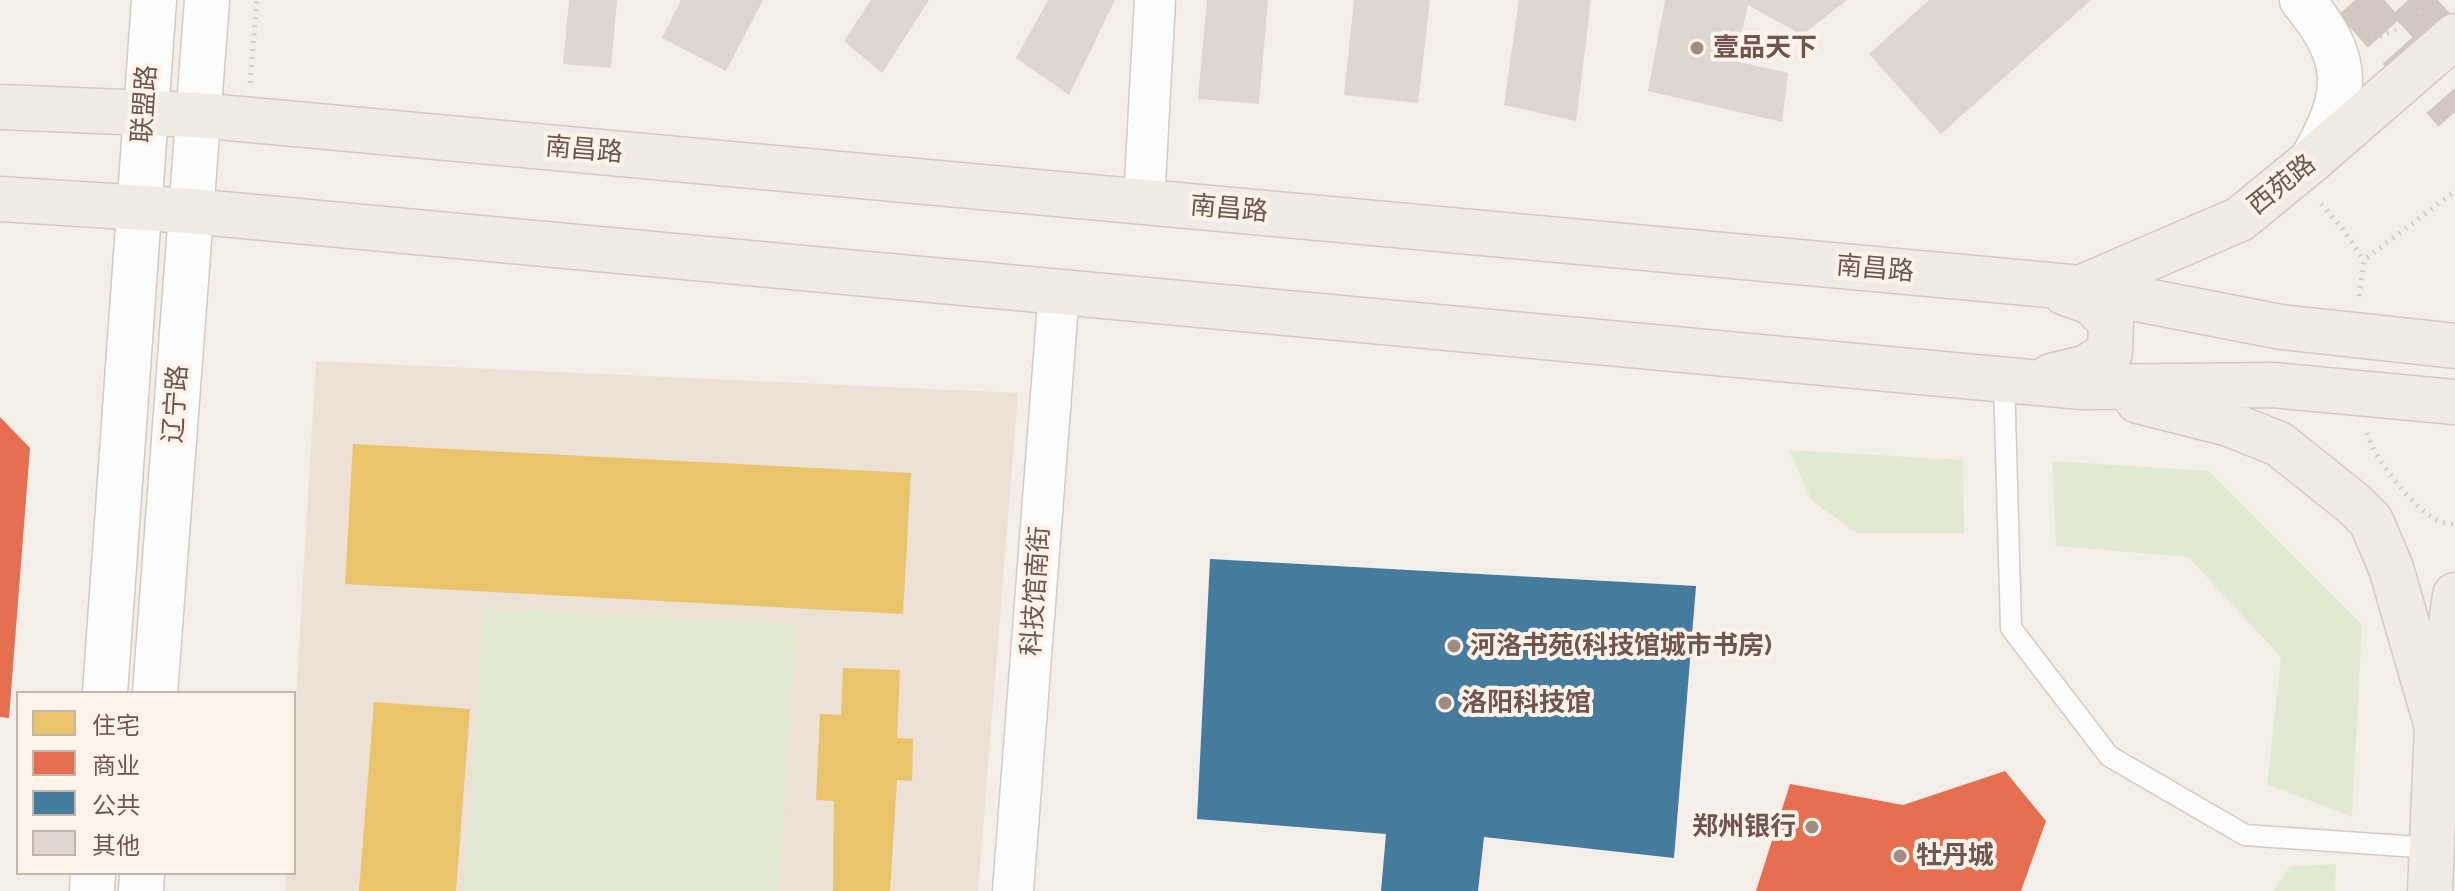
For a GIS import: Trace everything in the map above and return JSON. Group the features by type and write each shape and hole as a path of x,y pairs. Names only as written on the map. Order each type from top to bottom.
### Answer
{"main road":[{"name":"联盟路","path":"138,208 154,0"},
{"name":"联盟路","path":"197,115 207,0"},
{"path":"2302,0 2324,26 2340,73 2341,97 2332,124 2312,160"},
{"name":"西苑路","path":"2059,286 2240,219 2455,36"},
{"name":"南昌路","path":"0,107 247,119 2059,286 2281,327 2455,346"},
{"name":"辽宁路","path":"155,691 197,115"},
{"path":"0,199 190,211 2082,387 2273,385 2455,402"},
{"name":"辽宁路","path":"105,691 138,208"},
{"path":"2016,380 2087,367 2110,352 2111,322 2091,302 2059,286"},
{"path":"2082,387 2229,424 2279,444 2371,521 2391,568 2437,727 2444,784 2432,848 2430,891"},
{"path":"2437,727 2455,595"}],"street":[{"path":"1144,201 1155,0"},
{"name":"科技馆南街","path":"1013,891 1059,291"}],"lane":[{"path":"2016,380 2011,628 2109,756 2245,835 2432,848"}],"path":[{"path":"247,119 257,0"},
{"path":"2355,335 2364,260 2455,191"},
{"path":"2360,393 2362,416 2370,444 2387,472 2437,520 2455,525"}],"shaded area":[{"path":"316,361 1018,393 978,891 285,891 286,875 296,875 296,698"}],"green space":[{"path":"1789,450 1963,460 1964,533 1857,533 1812,501"},
{"path":"2052,461 2209,471 2362,625 2352,817 2267,784 2281,657 2188,557 2056,546"},
{"path":"484,608 798,624 778,891 464,891"},
{"path":"2336,864 2335,891 2274,891 2290,866"}],"building: 住宅":[{"path":"353,444 911,473 903,614 345,584"},
{"path":"843,668 900,670 897,738 913,739 912,781 897,780 890,891 833,891 834,801 816,800 820,714 841,715"},
{"path":"374,702 470,709 456,891 359,891"}],"building: 商业":[{"path":"0,417 30,448 9,718 0,717"},
{"name":"牡丹城","path":"2005,771 2046,821 2021,891 1756,891 1790,784 1903,805"}],"building: 公共":[{"name":"洛阳科技馆","path":"1210,559 1696,586 1674,858 1484,837 1478,891 1381,891 1386,834 1197,819"}],"building: 其他":[{"path":"569,0 617,0 611,68 563,64"},
{"path":"681,0 763,0 726,71 662,38"},
{"path":"871,0 929,0 882,73 844,41"},
{"path":"1048,0 1115,0 1069,95 1016,58"},
{"path":"1207,0 1268,0 1259,104 1198,99"},
{"path":"1354,0 1430,0 1418,103 1344,95"},
{"path":"1519,0 1591,0 1576,121 1504,105"},
{"name":"壹品天下","path":"1665,0 1847,0 1802,35 1748,5 1735,61 1788,73 1782,122 1648,91"},
{"path":"1929,0 2091,0 1941,134 1869,54"}],"tunnel":[{"path":"2355,0 2455,112"},
{"path":"2408,0 2455,51"}],"place":[{"name":"壹品天下","path":"1697,48"},
{"name":"河洛书苑(科技馆城市书房)","path":"1454,646"},
{"name":"洛阳科技馆","path":"1445,703"},
{"name":"郑州银行","path":"1812,827"},
{"name":"牡丹城","path":"1900,856"}]}
